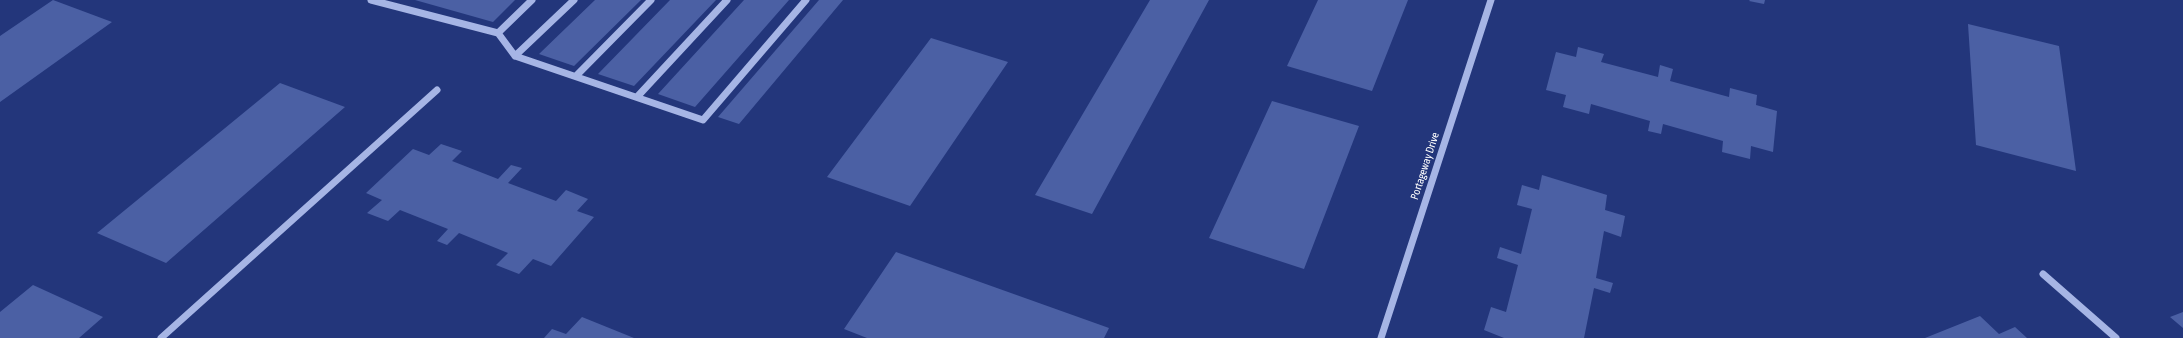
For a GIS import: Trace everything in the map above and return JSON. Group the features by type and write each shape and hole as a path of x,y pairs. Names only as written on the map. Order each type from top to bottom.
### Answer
{"street":[{"path":"371,0 464,26 498,33 515,56 703,120 806,0"},
{"path":"498,33 532,0"},
{"path":"515,56 574,0"},
{"path":"576,76 651,0"},
{"path":"637,97 727,0"},
{"name":"Portageway Drive","path":"1381,338 1491,0"},
{"path":"161,338 437,90"},
{"path":"2043,274 2116,338"}],"building":[{"path":"53,0 112,22 0,102 0,36"},
{"path":"415,0 515,0 493,22"},
{"path":"595,0 641,0 574,66 539,54"},
{"path":"670,0 716,0 634,86 598,74"},
{"path":"744,0 789,0 695,107 658,94"},
{"path":"819,0 843,0 739,124 718,117"},
{"path":"1150,0 1209,0 1092,214 1035,195"},
{"path":"1318,0 1408,0 1372,91 1287,66"},
{"path":"1765,0 1764,4 1749,1"},
{"path":"1968,24 2059,46 2076,171 1976,145"},
{"path":"931,38 1008,62 910,206 827,177"},
{"path":"1578,47 1604,54 1601,62 1658,77 1660,65 1673,69 1670,81 1729,97 1730,88 1757,95 1756,105 1777,111 1773,152 1751,146 1750,159 1722,152 1723,141 1663,124 1661,134 1648,131 1650,121 1591,104 1589,114 1563,107 1566,95 1546,90 1556,52 1576,57"},
{"path":"280,83 345,107 166,263 97,233"},
{"path":"1272,101 1359,126 1304,269 1209,238"},
{"path":"441,144 462,151 452,161 498,179 511,165 522,168 508,183 556,201 566,190 588,199 577,211 594,217 551,266 533,259 519,274 496,265 508,253 459,233 447,245 437,241 448,229 400,210 388,221 367,213 382,200 366,193 413,149 429,155"},
{"path":"1542,175 1607,195 1605,210 1625,216 1621,237 1604,231 1596,278 1613,283 1610,293 1594,288 1584,338 1504,338 1484,330 1491,307 1506,312 1518,265 1497,258 1500,247 1521,254 1532,209 1517,205 1522,185 1539,190"},
{"path":"896,252 1109,328 1104,338 867,338 844,329"},
{"path":"33,285 103,317 79,338 0,338 0,312"},
{"path":"2183,312 2183,328 2170,317"},
{"path":"1980,316 1999,334 2015,327 2027,338 1925,338"},
{"path":"582,317 634,338 544,338 552,329 566,334"}]}
